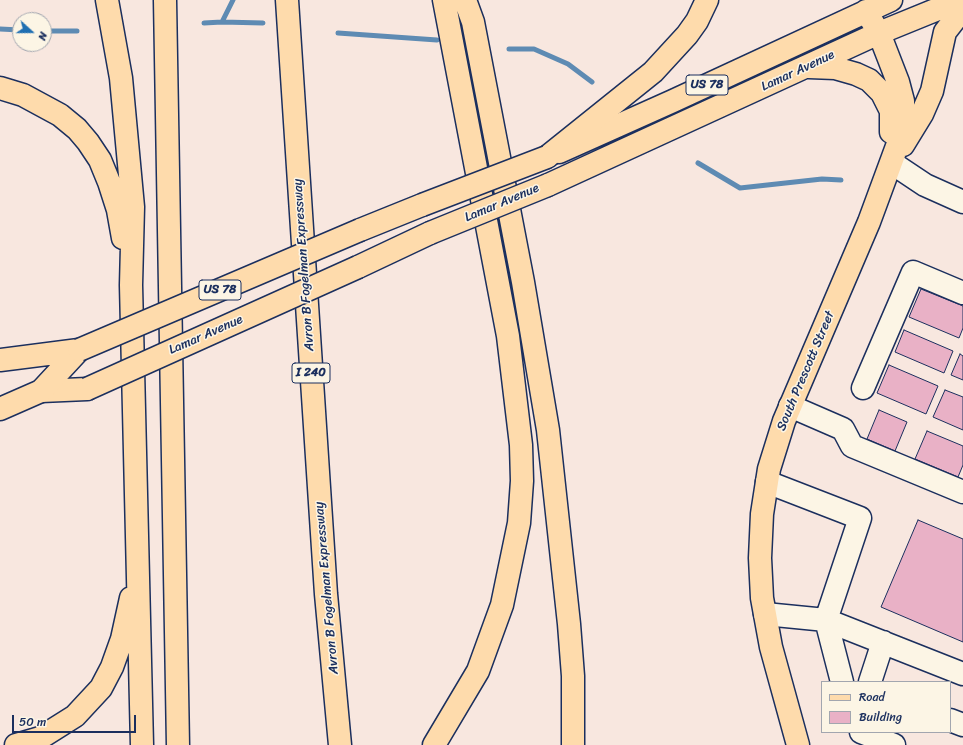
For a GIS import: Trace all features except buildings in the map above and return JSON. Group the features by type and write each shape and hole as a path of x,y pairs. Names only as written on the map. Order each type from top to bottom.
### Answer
{"main road":[{"path":"107,0 121,78 134,207 131,285 136,571 140,628 142,745"},
{"path":"165,0 178,745"},
{"name":"Avron B Fogelman Expressway","path":"287,0 326,594 340,745"},
{"path":"434,745 478,671 502,605 519,523 522,481 521,445 508,336 444,0"},
{"path":"465,0 473,22 523,282 548,430 564,570 573,676 584,745"},
{"path":"473,0 473,22"},
{"path":"547,157 653,72 687,35 697,21 707,0"},
{"name":"Lamar Avenue","path":"41,391 79,350 360,230 547,157 673,101 891,0"},
{"name":"Lamar Avenue","path":"0,409 41,391 87,389 430,233 548,185 879,33 960,0"},
{"path":"892,163 922,114 932,91 944,32 963,9"},
{"name":"South Prescott Street","path":"798,745 771,647 765,614 760,558 762,514 773,455 790,406 869,222 900,138 903,116 898,82 879,33 866,11"},
{"path":"806,67 835,68 856,74 869,80 882,93 891,111 892,163"},
{"path":"0,88 23,95 60,115 77,129 100,160 118,210 131,285"},
{"path":"0,360 79,350"},
{"path":"0,419 41,391"},
{"path":"16,745 40,738 75,716 101,688 112,667 122,639 136,571"},
{"path":"573,676 573,745"}],"lane":[{"path":"892,163 925,185 963,202"},
{"path":"863,388 914,272 963,293"},
{"path":"790,406 843,429 852,446 963,492"},
{"path":"767,482 860,518 826,620 846,680"},
{"path":"765,614 826,620 963,674"},
{"path":"870,681 883,642"},
{"path":"951,720 963,725"},
{"path":"851,733 854,745"},
{"path":"864,733 894,745"}],"waterway":[{"path":"204,23 222,22 233,0"},
{"path":"222,22 263,23"},
{"path":"0,29 12,30"},
{"path":"52,31 77,31"},
{"path":"338,33 437,40"},
{"path":"509,49 534,49 568,64 592,82"},
{"path":"698,163 740,188 822,179 841,180"}]}
